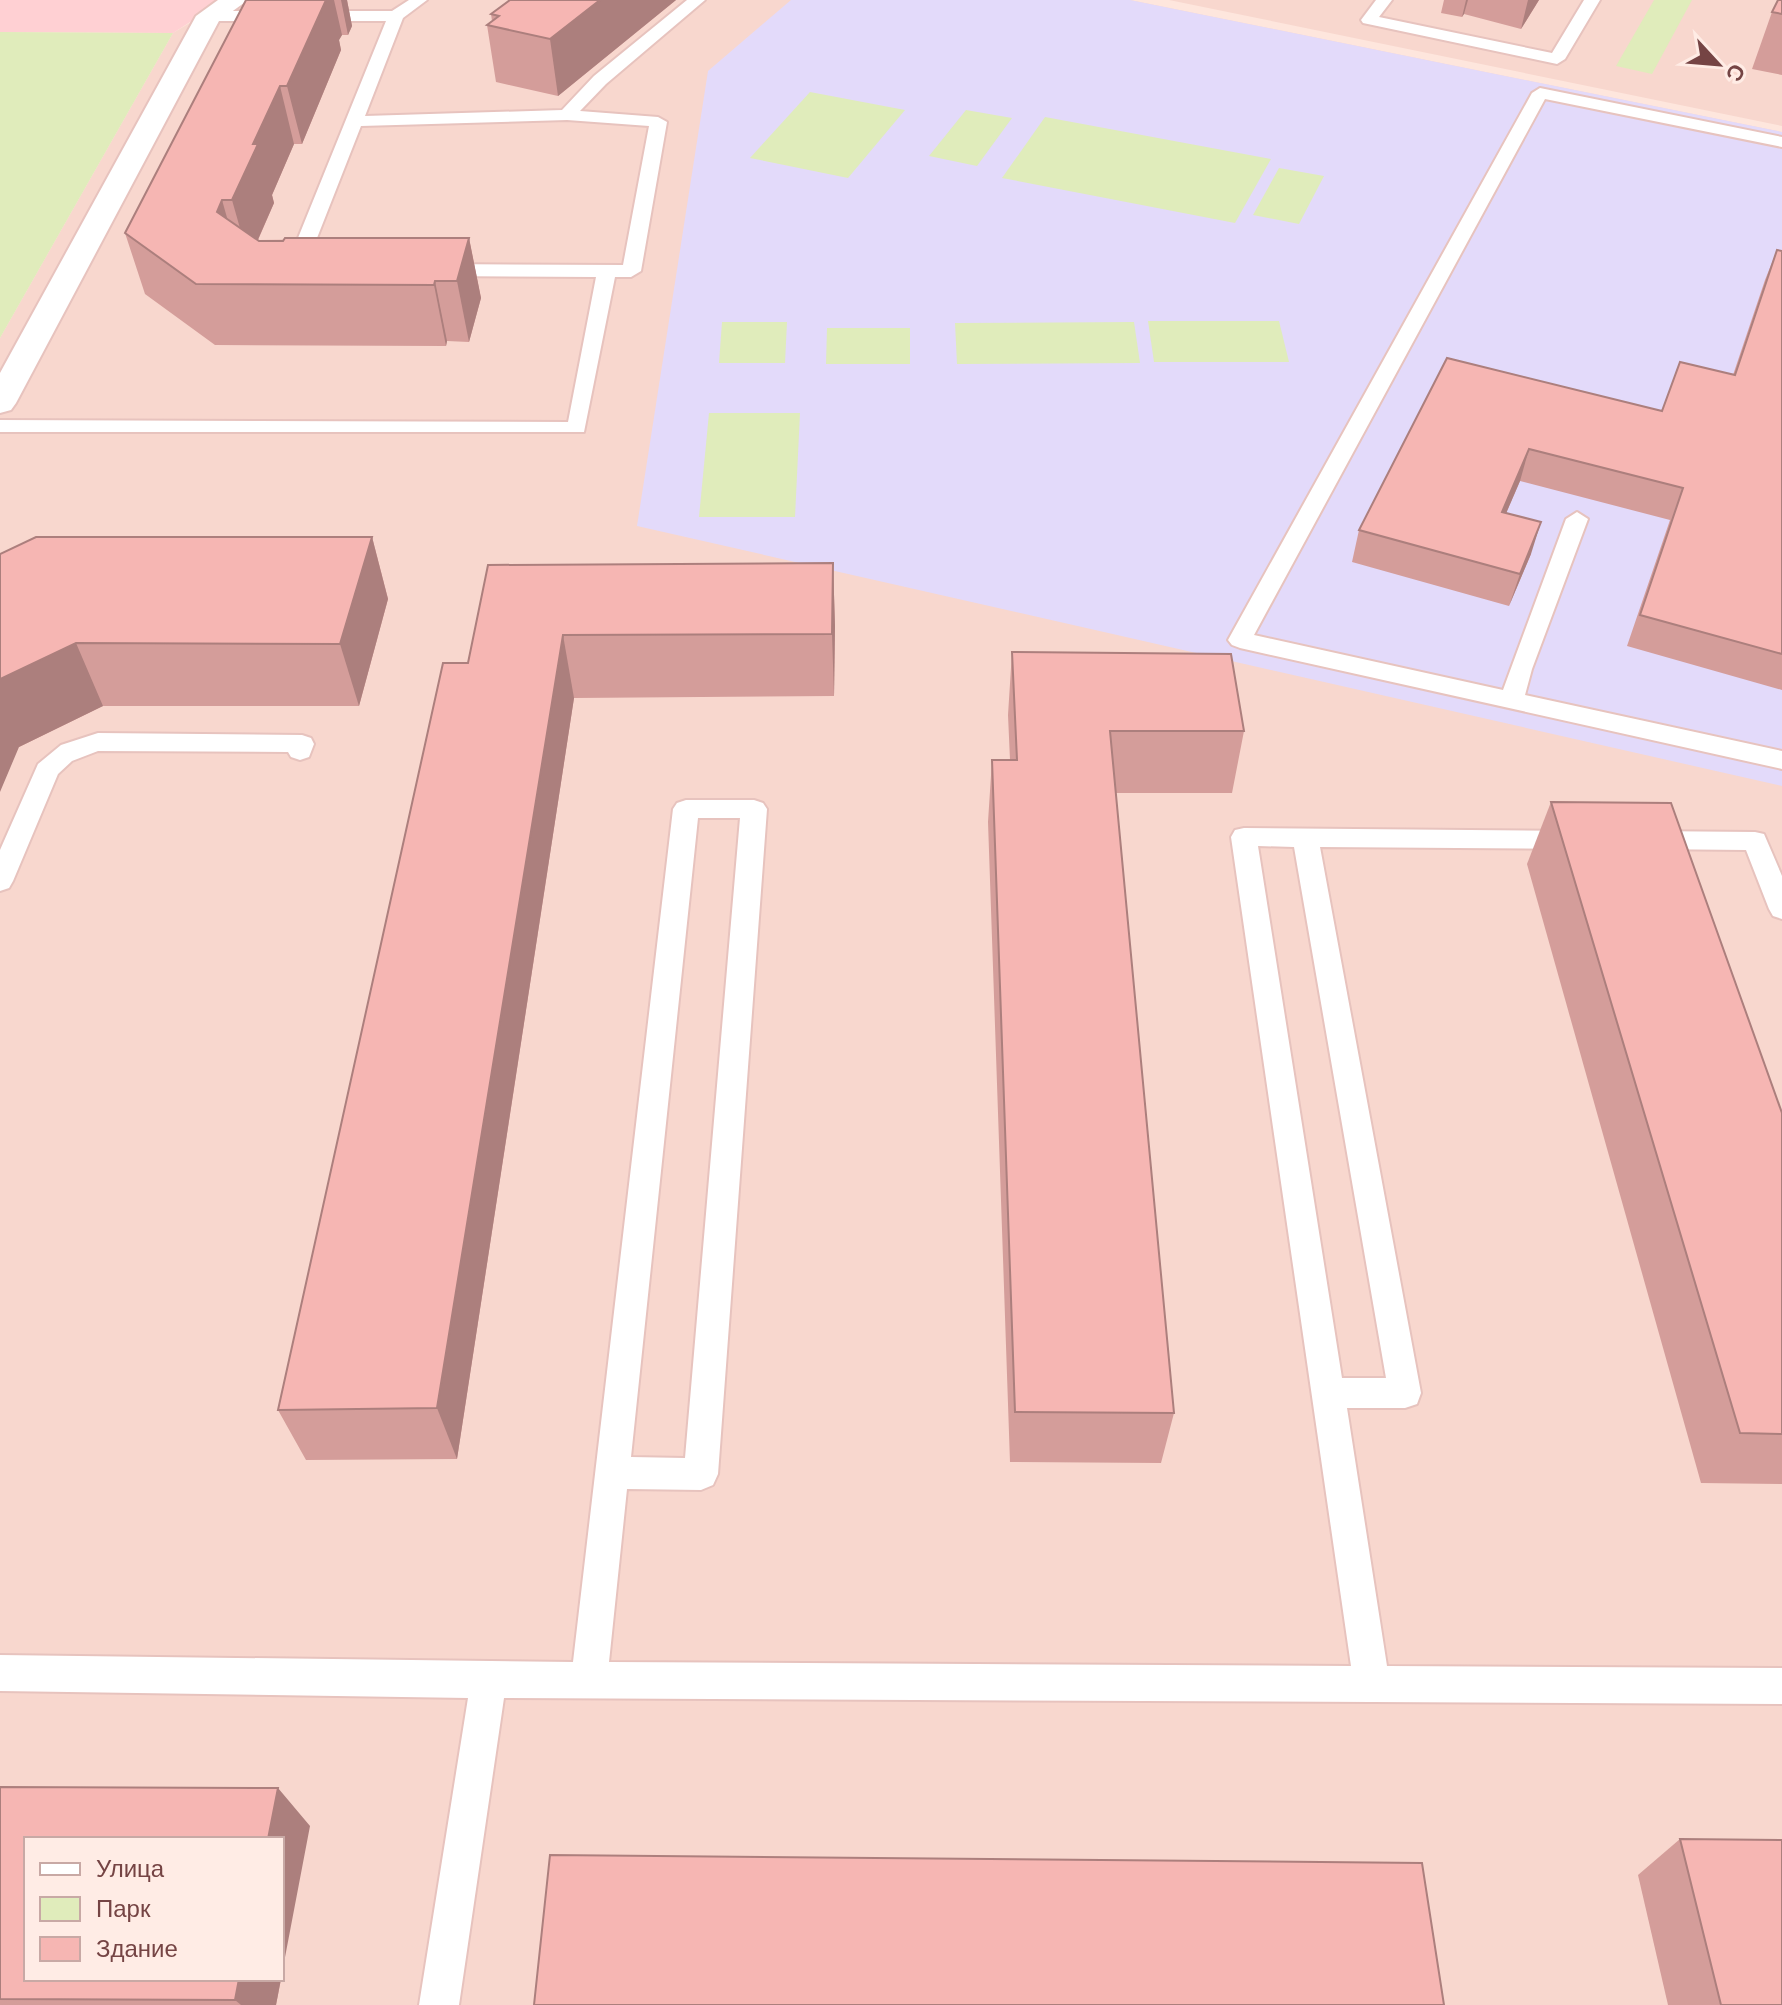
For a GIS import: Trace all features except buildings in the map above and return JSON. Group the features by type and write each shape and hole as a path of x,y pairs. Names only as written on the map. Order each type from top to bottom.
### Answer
{"street":[{"path":"0,403 209,16 236,0"}],"lane":[{"path":"311,270 295,270 396,16 419,0"},
{"path":"567,115 600,80 697,0"},
{"path":"1384,0 1369,20 1557,59 1592,0"},
{"path":"209,16 396,16"},
{"path":"1782,142 1540,93 1240,640 1782,760"},
{"path":"354,121 567,115 658,122 631,271 420,270"},
{"path":"0,426 577,428 607,271"},
{"path":"1512,700 1520,669 1577,519"},
{"path":"0,881 47,770 57,757 75,747 98,742 302,744 300,751"},
{"path":"589,1682 612,1473 686,809 754,809 701,1474 612,1473"},
{"path":"1372,1684 1244,837 1755,841 1782,909"},
{"path":"1305,837 1405,1393 1328,1393"},
{"path":"0,1673 589,1682 1782,1686"},
{"path":"439,2005 489,1680"}],"shaded area":[{"path":"0,0 224,0 173,33 0,32"},
{"path":"228,0 1130,0 1782,132 1782,2005 0,2005 0,338 173,33"},
{"path":"791,0 1130,0 1782,132 1782,786 637,526 708,71"},
{"path":"1169,0 1782,0 1782,126 1262,19"}],"green space":[{"path":"1654,0 1692,0 1652,74 1616,66"},
{"path":"0,32 173,33 0,338"},
{"path":"810,92 905,110 848,178 750,158"},
{"path":"966,110 1012,118 977,166 929,156"},
{"path":"1045,117 1271,159 1235,223 1002,178"},
{"path":"1279,168 1324,176 1299,224 1253,215"},
{"path":"1148,321 1279,321 1289,362 1154,362"},
{"path":"722,322 787,322 785,363 719,363"},
{"path":"1134,322 1140,363 957,364 955,323"},
{"path":"827,328 910,328 910,364 826,364"},
{"path":"709,413 800,413 795,517 699,517"}]}
